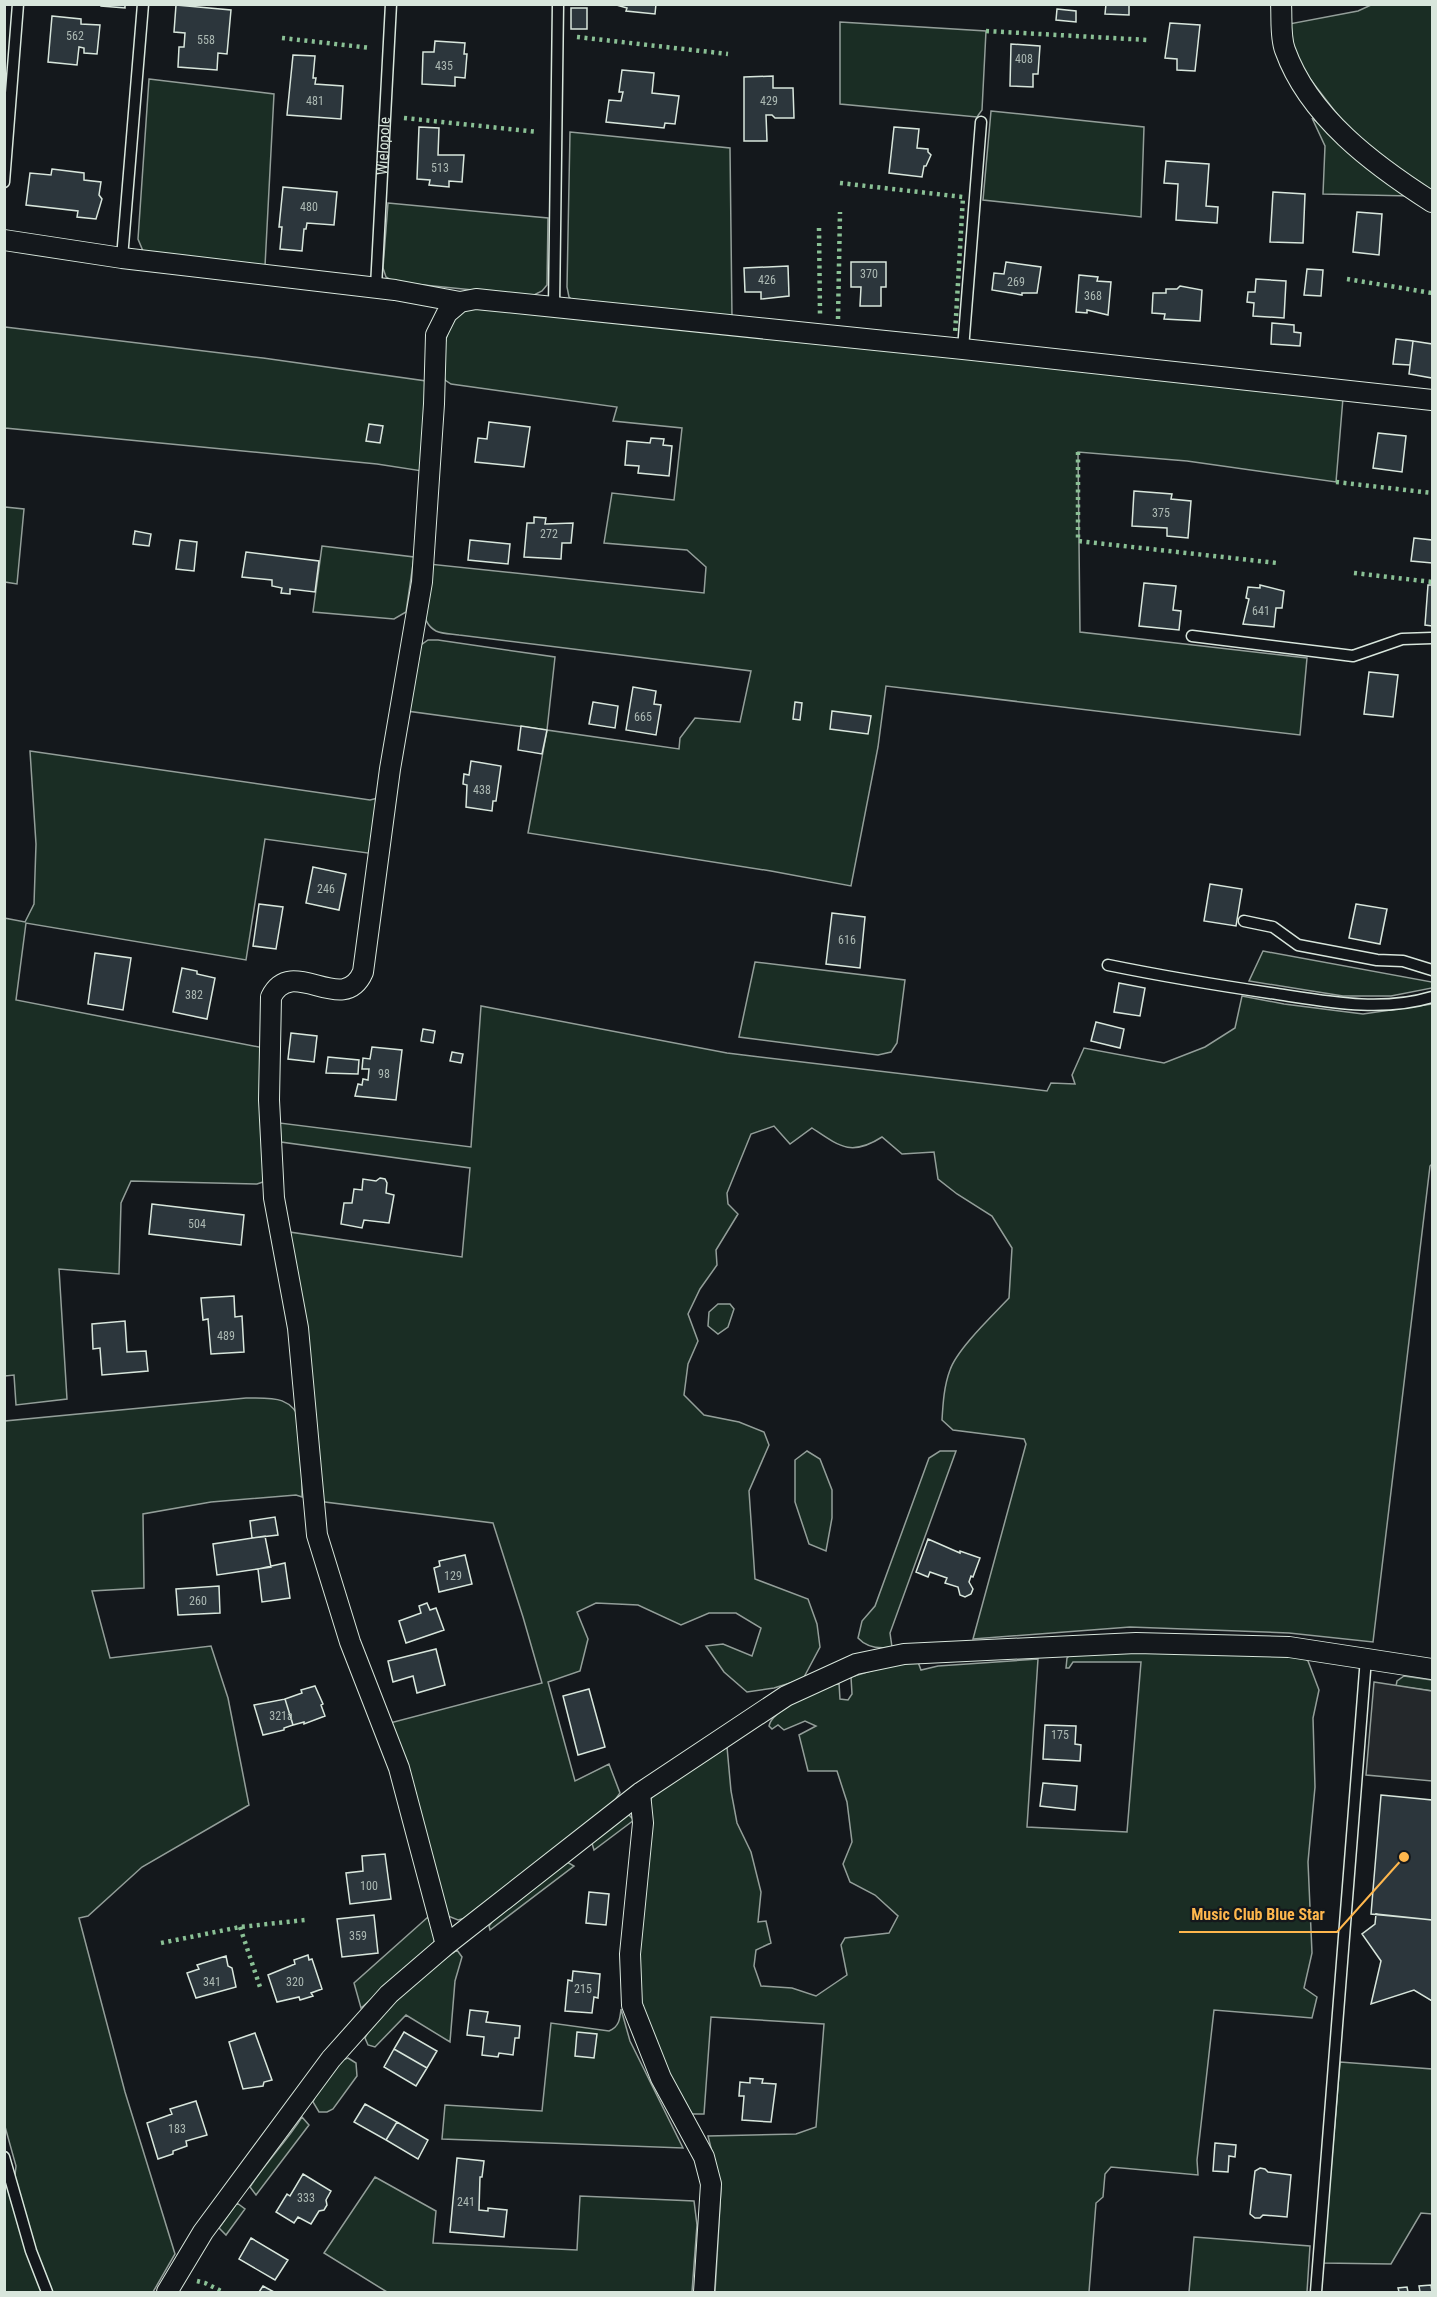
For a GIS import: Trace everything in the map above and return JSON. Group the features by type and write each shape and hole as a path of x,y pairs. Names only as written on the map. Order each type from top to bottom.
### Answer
{"street":[{"path":"1281,4 1284,48 1306,92 1346,138 1410,188 1432,201"},
{"path":"4,240 122,258 376,287 460,302 476,300 554,307 1432,400"},
{"path":"446,1945 399,1768 350,1642 317,1535 298,1328 274,1198 269,1100 271,997 276,986 287,980 336,989 349,988 358,983 363,972 390,769 422,582 434,404 436,335 447,313 460,302"},
{"path":"166,2292 203,2232 331,2059 389,1994 446,1945 640,1792 786,1696 856,1664 904,1654 1136,1643 1288,1647 1432,1669"},
{"path":"640,1792 643,1823 630,1954 632,2005 661,2078 704,2157 711,2184 704,2292"}],"lane":[{"path":"4,182 18,4"},
{"path":"122,258 143,4"},
{"name":"Wielopole","path":"376,287 391,4"},
{"path":"554,307 558,4"},
{"path":"963,349 981,122"},
{"path":"1192,636 1353,656 1402,639 1432,639"},
{"path":"1244,921 1273,927 1298,945 1377,960 1403,961 1432,970"},
{"path":"1108,965 1181,980 1355,1006 1412,1003 1432,997"},
{"path":"1316,2292 1366,1658"},
{"path":"4,2157 31,2251 47,2292"}],"green space":[{"path":"1371,5 1432,5 1432,193 1367,147 1340,118 1307,75 1295,52 1289,24 1358,11"},
{"path":"840,22 986,31 982,110 977,117 840,104"},
{"path":"149,79 274,94 265,266 143,251 138,239"},
{"path":"991,111 1144,127 1141,217 983,200"},
{"path":"1312,118 1409,196 1323,194 1325,146"},
{"path":"570,132 730,148 732,318 575,302 569,297 567,287"},
{"path":"388,203 548,218 547,285 542,291 532,296 394,282 386,277 383,268"},
{"path":"482,307 1343,398 1336,482 1187,461 1078,452 1080,632 1307,658 1300,735 886,686 878,747 851,886 771,871 528,833 547,730 679,749 680,738 695,718 740,722 751,671 444,633 436,631 429,625 423,610 423,600 429,564 704,593 706,567 687,550 604,543 612,493 674,500 682,428 613,421 617,407 451,384 445,380 443,372 443,353 448,333 457,316 464,311"},
{"path":"5,327 263,358 426,381 422,471 377,464 5,428"},
{"path":"5,507 24,509 17,584 5,582"},
{"path":"322,546 414,557 406,612 394,619 313,612"},
{"path":"428,640 438,640 555,657 547,730 407,711 421,645"},
{"path":"30,751 370,800 378,798 375,854 265,839 246,960 26,923 16,1000 264,1048 266,1181 257,1184 131,1181 121,1203 119,1274 59,1269 67,1399 16,1405 14,1375 5,1376 4,918 25,922 34,904 36,844"},
{"path":"1263,951 1432,982 1432,988 1391,996 1343,996 1249,981"},
{"path":"755,962 905,980 897,1043 891,1052 878,1055 739,1037"},
{"path":"1242,996 1363,1014 1432,1004 1432,1164 1373,1642 1289,1633 1130,1627 973,1639 1026,1444 1024,1439 953,1430 942,1420 943,1401 948,1376 960,1352 1009,1298 1012,1248 992,1216 938,1179 934,1152 902,1154 882,1137 862,1147 846,1147 812,1128 790,1144 774,1126 751,1134 727,1193 728,1204 738,1214 716,1250 717,1265 700,1289 688,1314 698,1341 688,1364 684,1395 704,1415 739,1422 764,1432 769,1445 749,1491 755,1579 808,1599 817,1624 820,1647 803,1679 774,1688 747,1692 724,1672 706,1646 723,1644 752,1656 761,1628 736,1613 709,1613 681,1625 638,1605 596,1603 577,1612 588,1639 580,1671 548,1682 575,1781 609,1764 620,1793 612,1804 466,1918 458,1920 448,1916 390,1723 542,1683 493,1523 317,1501 289,1232 462,1257 470,1168 281,1142 280,1123 471,1147 481,1006 727,1053 1047,1091 1051,1083 1075,1084 1072,1075 1084,1048 1164,1063 1205,1047 1235,1028"},
{"path":"718,1304 730,1304 734,1309 728,1327 718,1334 708,1326 709,1312"},
{"path":"246,1398 280,1400 292,1407 298,1414 302,1423 302,1497 296,1495 211,1502 143,1514 144,1588 92,1591 110,1658 211,1646 228,1698 249,1805 142,1867 88,1916 79,1918 125,2092 175,2254 153,2292 5,2292 4,2177 12,2203 16,2166 4,2123 5,1421"},
{"path":"807,1451 820,1459 832,1490 832,1518 826,1551 809,1544 795,1502 795,1460"},
{"path":"940,1451 956,1451 890,1633 892,1647 869,1646 858,1638 862,1621 875,1606 929,1458"},
{"path":"1141,1651 1302,1655 1308,1661 1319,1690 1313,1718 1315,1787 1308,1862 1312,1953 1304,1988 1317,1997 1312,2018 1214,2010 1197,2160 1198,2175 1111,2167 1105,2174 1103,2197 1096,2203 1089,2292 715,2292 721,2188 708,2136 796,2134 816,2127 824,2024 711,2017 704,2114 692,2114 671,2080 636,1995 652,1796 727,1747 737,1823 751,1852 761,1892 758,1922 766,1921 771,1943 756,1950 754,1966 761,1986 792,1988 816,1996 847,1975 841,1945 845,1938 889,1933 898,1916 875,1895 850,1882 843,1864 852,1842 847,1802 837,1771 808,1771 799,1735 816,1726 805,1721 784,1730 778,1725 772,1729 769,1726 772,1719 799,1700 839,1683 840,1699 848,1700 852,1694 851,1677 887,1666 918,1662 921,1670 938,1666 1038,1659 1027,1827 1127,1832 1141,1662 1073,1662 1069,1668 1066,1668 1067,1658 1071,1654"},
{"path":"1404,1676 1432,1680 1432,1691 1396,1686 1397,1681"},
{"path":"628,1814 634,1820 594,1850 591,1840"},
{"path":"567,1862 574,1866 490,1930 489,1926 492,1922"},
{"path":"428,1917 435,1938 433,1946 361,2008 354,1983"},
{"path":"457,1950 462,1957 455,1981 450,2042 406,2015 375,2047 368,2045 365,2038 369,2030 414,1982"},
{"path":"621,2009 630,2041 683,2148 442,2139 445,2105 542,2111 551,2023 609,2031 617,2025"},
{"path":"348,2058 356,2063 357,2076 333,2109 319,2112 313,2102 315,2097 342,2060"},
{"path":"1340,2062 1432,2069 1432,2214 1421,2213 1391,2264 1323,2263"},
{"path":"302,2117 309,2125 256,2195 250,2187"},
{"path":"375,2177 436,2211 433,2243 577,2250 580,2196 694,2201 697,2225 692,2292 387,2292 324,2253"},
{"path":"237,2203 245,2209 226,2235 219,2228"},
{"path":"1194,2237 1310,2246 1307,2292 1189,2292"}],"shaded area":[{"path":"1374,1682 1432,1691 1432,1781 1366,1775"}],"building":[{"path":"101,4 125,4 125,8 101,6"},
{"path":"613,4 656,4 655,14 626,11 627,8"},
{"path":"1106,4 1129,4 1129,15 1105,14"},
{"path":"176,5 231,10 227,54 218,53 217,70 178,67 179,47 184,47 185,33 174,32"},
{"path":"571,8 587,8 587,29 571,29"},
{"path":"1057,9 1076,11 1076,22 1056,20"},
{"path":"52,16 81,19 81,24 100,25 97,54 84,53 84,48 79,47 77,65 48,62"},
{"path":"1170,23 1200,25 1195,71 1177,70 1177,59 1165,58"},
{"path":"435,41 465,43 464,54 467,54 465,78 455,77 455,86 422,84 423,52 434,52"},
{"path":"1011,44 1040,46 1038,74 1033,74 1033,87 1010,86"},
{"path":"293,55 315,56 313,78 316,78 315,84 343,86 341,119 287,115"},
{"path":"622,70 654,73 652,93 679,96 675,124 665,123 664,128 606,122 609,100 621,101 623,92 619,92"},
{"path":"773,76 773,88 793,88 794,118 775,118 772,115 766,115 767,141 744,141 744,77"},
{"path":"419,127 439,128 438,155 464,155 462,182 449,181 449,187 429,185 430,180 417,179"},
{"path":"894,127 919,129 917,148 928,149 931,155 924,166 922,177 889,173"},
{"path":"1166,161 1209,164 1206,206 1218,207 1217,223 1176,220 1178,184 1164,183"},
{"path":"52,169 84,173 84,180 101,182 99,195 102,199 96,219 77,217 78,211 26,205 30,173 51,175"},
{"path":"283,187 337,192 334,225 307,223 304,229 302,251 280,249 282,227 279,227"},
{"path":"1273,192 1305,194 1303,243 1270,242"},
{"path":"1357,212 1382,214 1379,255 1353,252"},
{"path":"851,262 886,262 886,287 881,287 881,306 860,306 861,287 851,287"},
{"path":"1006,262 1041,267 1037,293 1022,293 1022,295 992,290 994,273 1004,274"},
{"path":"788,266 789,296 761,299 761,292 745,292 744,268"},
{"path":"1307,269 1323,270 1321,296 1304,295"},
{"path":"1079,275 1098,277 1097,281 1111,282 1108,315 1087,310 1087,313 1076,312"},
{"path":"1256,279 1286,281 1284,318 1253,316 1254,303 1247,302 1248,292 1255,292"},
{"path":"1180,286 1202,290 1200,321 1164,319 1165,314 1152,313 1153,293 1166,293 1166,289 1177,289"},
{"path":"1272,323 1294,325 1294,332 1301,333 1300,346 1271,344"},
{"path":"1396,339 1413,341 1410,365 1393,364"},
{"path":"1413,341 1432,344 1432,378 1409,374"},
{"path":"489,422 530,427 524,467 475,462 478,438 487,439"},
{"path":"369,424 383,426 380,443 366,441"},
{"path":"1378,433 1406,436 1402,472 1373,468"},
{"path":"651,438 664,439 663,445 672,446 669,476 638,473 639,466 625,465 627,441 650,443"},
{"path":"1134,491 1172,494 1171,499 1191,501 1188,538 1167,536 1167,528 1132,526"},
{"path":"534,517 546,518 545,524 573,523 571,543 562,543 561,559 524,557 527,523 534,523"},
{"path":"135,531 151,534 149,546 133,544"},
{"path":"1414,538 1432,540 1432,563 1411,561"},
{"path":"180,540 197,542 194,571 176,569"},
{"path":"470,540 510,544 508,564 468,560"},
{"path":"246,552 319,561 315,592 290,589 290,594 281,593 282,588 272,586 272,580 242,577"},
{"path":"1144,583 1176,586 1173,610 1181,611 1179,630 1139,626"},
{"path":"1260,585 1284,591 1282,608 1276,608 1274,627 1243,624 1249,599 1246,598 1248,587 1260,588"},
{"path":"1428,585 1432,585 1432,626 1425,625"},
{"path":"1369,672 1398,675 1393,717 1364,714"},
{"path":"633,687 656,691 654,704 661,705 656,735 626,730"},
{"path":"593,702 618,706 615,728 589,724"},
{"path":"795,702 802,703 800,720 793,719"},
{"path":"832,711 871,716 868,734 830,729"},
{"path":"521,726 547,730 542,754 518,750"},
{"path":"471,761 501,766 496,801 493,801 492,811 466,807 467,785 463,784 464,774 469,775"},
{"path":"313,867 346,874 339,910 306,903"},
{"path":"1210,884 1242,889 1236,926 1204,921"},
{"path":"259,904 283,907 276,949 253,946"},
{"path":"1356,904 1387,909 1380,944 1349,938"},
{"path":"832,913 865,917 860,968 826,964"},
{"path":"95,953 131,958 123,1010 88,1004"},
{"path":"182,968 215,978 207,1019 173,1012"},
{"path":"1119,983 1145,988 1140,1016 1114,1012"},
{"path":"1096,1022 1124,1029 1120,1048 1091,1041"},
{"path":"423,1029 435,1031 433,1043 421,1041"},
{"path":"291,1033 317,1036 314,1062 288,1059"},
{"path":"372,1047 402,1050 396,1100 355,1096 358,1084 362,1085 363,1079 368,1080 369,1069 362,1069 363,1058 370,1059"},
{"path":"452,1052 463,1054 461,1063 450,1061"},
{"path":"328,1057 359,1060 358,1074 326,1073"},
{"path":"380,1178 385,1179 387,1183 386,1193 394,1195 389,1223 364,1220 362,1228 341,1224 344,1203 352,1203 354,1189 362,1190 363,1179 376,1181"},
{"path":"152,1204 244,1215 241,1245 149,1234"},
{"path":"234,1296 235,1317 242,1316 244,1352 211,1354 208,1319 203,1320 201,1298"},
{"path":"125,1321 127,1352 146,1351 148,1371 102,1375 100,1348 93,1349 92,1324"},
{"path":"275,1517 278,1535 252,1538 250,1521"},
{"path":"265,1536 271,1567 217,1575 213,1544"},
{"path":"928,1539 960,1553 960,1551 980,1558 969,1582 973,1589 971,1594 965,1597 960,1595 958,1587 945,1583 947,1578 930,1572 928,1577 916,1572"},
{"path":"465,1555 472,1584 439,1592 434,1568 440,1566 439,1561"},
{"path":"285,1563 290,1598 262,1602 258,1569"},
{"path":"219,1586 220,1613 178,1615 176,1589"},
{"path":"427,1603 430,1610 436,1608 444,1630 406,1643 399,1621 421,1613 419,1606"},
{"path":"436,1649 445,1685 417,1693 413,1676 393,1682 388,1661"},
{"path":"315,1686 323,1704 321,1705 325,1716 304,1724 304,1722 293,1725 285,1699 302,1693 301,1690"},
{"path":"589,1689 605,1747 578,1755 563,1696"},
{"path":"285,1699 293,1725 284,1730 263,1735 254,1705"},
{"path":"1045,1725 1076,1726 1075,1744 1081,1745 1080,1761 1043,1759"},
{"path":"1043,1783 1077,1786 1075,1810 1040,1806"},
{"path":"1381,1795 1432,1800 1432,1920 1371,1914"},
{"path":"385,1854 391,1899 350,1904 346,1873 363,1871 362,1856"},
{"path":"589,1892 609,1894 606,1925 586,1923"},
{"path":"1376,1914 1432,1920 1432,2001 1414,1990 1371,2004 1381,1961 1362,1934 1375,1924"},
{"path":"374,1915 378,1953 342,1957 337,1919"},
{"path":"308,1955 309,1960 312,1959 322,1989 311,1993 313,1996 300,2000 299,1997 277,2002 268,1975 295,1964 294,1960"},
{"path":"226,1956 228,1966 232,1968 236,1987 196,1998 187,1973 199,1969 197,1965"},
{"path":"573,1971 600,1974 598,1998 594,1997 592,2013 565,2011 568,1980 572,1981"},
{"path":"470,2010 488,2012 486,2022 520,2026 519,2038 515,2038 513,2055 499,2053 498,2057 482,2055 484,2037 467,2035"},
{"path":"404,2032 437,2051 427,2068 394,2049"},
{"path":"577,2032 597,2034 594,2058 575,2056"},
{"path":"255,2033 272,2080 264,2082 263,2086 243,2089 229,2042"},
{"path":"394,2049 427,2068 416,2086 384,2067"},
{"path":"750,2078 763,2079 762,2083 776,2084 771,2122 742,2120 744,2096 739,2096 740,2082 750,2083"},
{"path":"196,2101 207,2135 186,2141 187,2146 158,2159 147,2123 172,2114 170,2109"},
{"path":"365,2104 397,2122 386,2140 354,2122"},
{"path":"397,2122 428,2140 418,2159 386,2140"},
{"path":"1215,2143 1236,2145 1235,2157 1229,2156 1228,2172 1213,2171"},
{"path":"457,2158 484,2161 482,2177 480,2177 479,2210 488,2211 488,2208 507,2210 504,2237 450,2232"},
{"path":"1260,2168 1268,2172 1291,2175 1287,2217 1263,2215 1255,2218 1250,2214 1255,2171"},
{"path":"303,2174 331,2191 324,2210 319,2211 311,2224 298,2217 294,2223 276,2212 287,2194 290,2196"},
{"path":"251,2238 288,2260 275,2280 239,2259"},
{"path":"1431,2285 1432,2292 1420,2292 1419,2286"},
{"path":"263,2286 274,2292 259,2292"},
{"path":"1407,2287 1408,2292 1399,2292 1398,2288"}],"hedge":[{"path":"986,31 1148,40"},
{"path":"577,37 728,54"},
{"path":"282,38 371,48"},
{"path":"404,118 538,132"},
{"path":"840,183 963,197 955,334"},
{"path":"838,319 840,212"},
{"path":"819,228 820,314"},
{"path":"1347,279 1432,293"},
{"path":"1078,452 1078,541 1277,563"},
{"path":"1336,482 1432,493"},
{"path":"1354,573 1432,582"},
{"path":"161,1943 240,1927 305,1920"},
{"path":"240,1927 260,1987"},
{"path":"197,2281 223,2292"}],"place":[{"name":"Music Club Blue Star","path":"1404,1857"}]}
